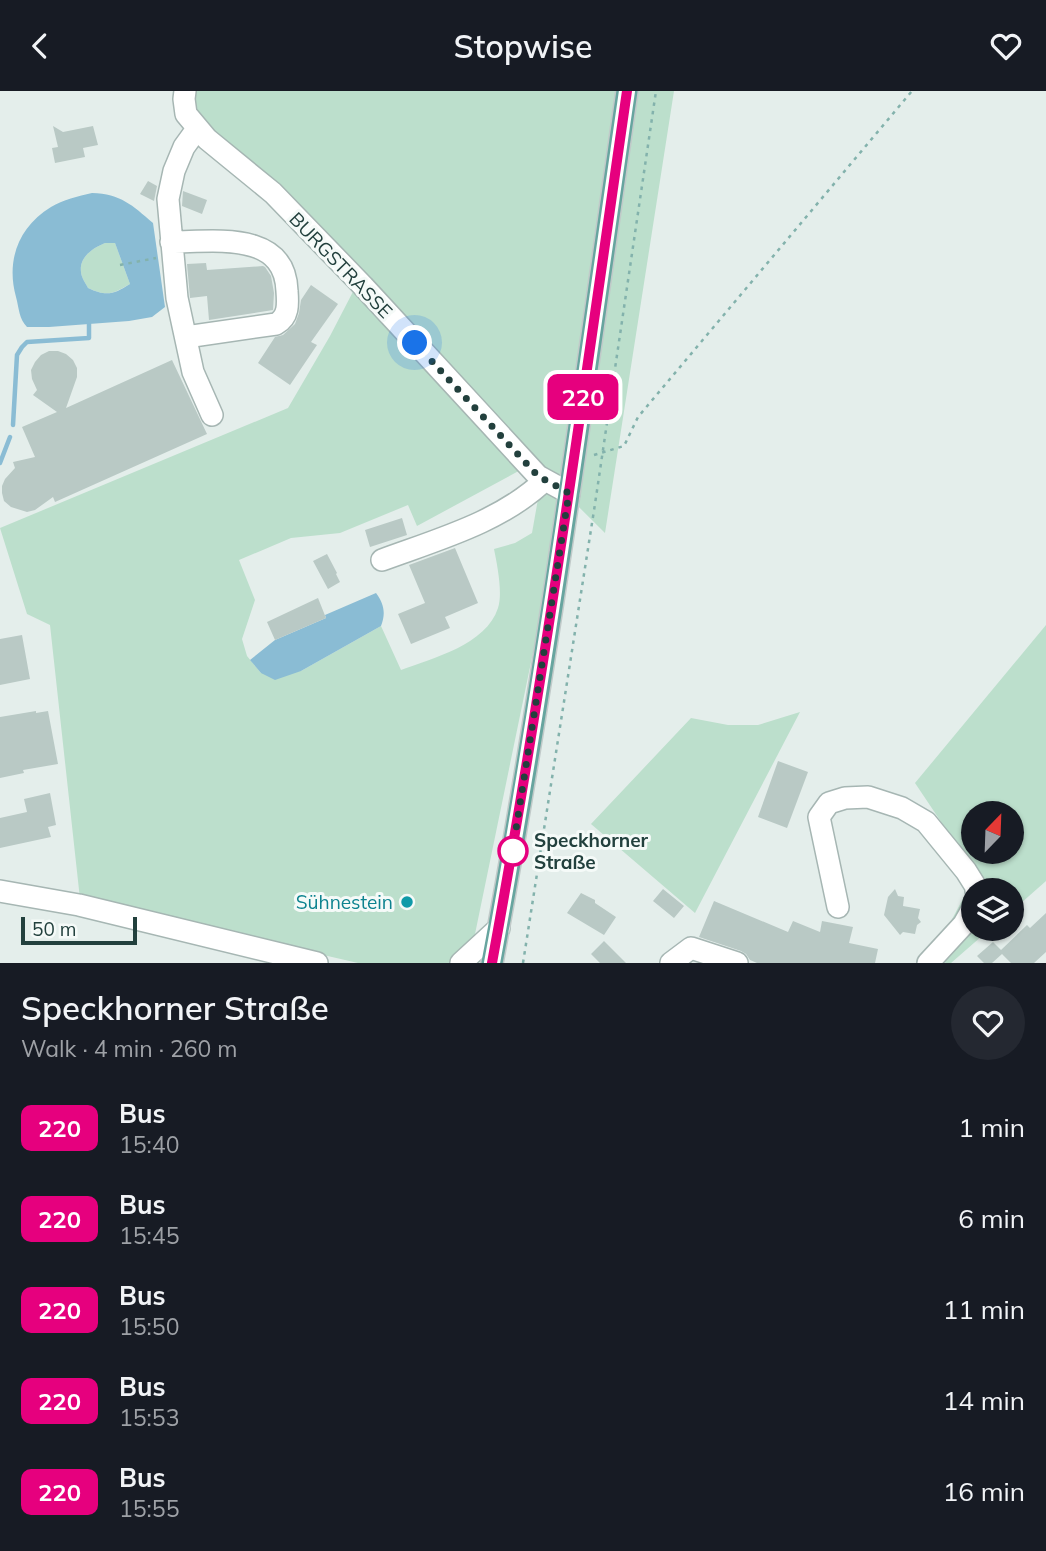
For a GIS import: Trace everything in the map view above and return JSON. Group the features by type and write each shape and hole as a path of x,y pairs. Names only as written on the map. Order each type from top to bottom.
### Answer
{"main road":[{"path":"492,963 520,809 569,493 627,91"}],"street":[{"name":"BURGSTRASSE","path":"185,91 186,114 206,139 273,193 363,286 538,476 569,493"},
{"path":"197,128 184,147 174,171 168,199 177,298 192,372 212,415"},
{"path":"172,248 242,242 260,247 283,267 287,286 288,308 282,321 186,337"},
{"path":"382,560 468,529 514,505 545,480"},
{"path":"838,907 819,817 829,803 845,798 868,797 902,808 926,822 970,878"},
{"path":"0,891 79,905 317,963"},
{"path":"928,963 961,927"},
{"path":"461,963 499,928"},
{"path":"671,963 691,947 737,963"}],"path":[{"path":"523,963 603,453 656,91"},
{"path":"574,460 624,446 638,417 912,91"},
{"path":"120,265 172,248"}],"green space":[{"path":"188,91 674,91 605,533 207,137"},
{"path":"105,243 115,243 130,284 110,293 100,293 88,288 81,267 92,250"},
{"path":"357,284 526,467 417,526 408,505 340,533 291,538 239,560 255,600 242,639 247,656 261,673 301,671 381,626 401,670 443,655 470,641 492,621 498,608 500,587 494,549 515,543 532,533 538,499 545,487 563,507 475,934 471,944 452,963 358,963 80,899 50,625 27,614 0,528 288,408"},
{"path":"1046,625 1046,881 1024,900 1024,878 974,878 976,874 970,865 1024,865 1024,801 961,801 961,852 915,783"},
{"path":"800,712 695,913 591,824 691,718 728,725 758,725"},
{"path":"961,902 961,941 976,941 951,963 932,957"}],"water":[{"path":"92,193 119,198 153,223 165,307 152,317 129,321 27,327 21,317 13,284 17,246 30,224 51,207","holes":["115,243 130,284 110,293 100,293 88,288 81,274 82,262 100,245"]},
{"path":"376,593 383,609 381,626 301,671 275,680 261,673 250,660 275,640"}],"building":[{"path":"53,126 63,132 93,126 98,145 83,148 85,157 55,163 52,148 58,147"},
{"path":"148,181 157,186 154,201 140,194"},
{"path":"183,191 207,200 202,214 182,206"},
{"path":"206,263 207,270 265,267 271,276 273,310 209,320 207,296 190,298 187,264"},
{"path":"311,285 338,304 311,342 317,345 290,385 258,363 275,337 283,335 295,324 301,300"},
{"path":"49,351 66,354 77,368 77,377 66,408 172,360 207,434 55,502 53,497 35,510 27,512 11,507 4,501 2,486 15,468 13,462 35,457 22,427 57,412 33,395 37,390 31,370 41,355"},
{"path":"402,518 407,535 370,547 365,530"},
{"path":"455,548 478,603 445,617 450,628 411,644 398,614 425,603 409,565"},
{"path":"327,554 340,582 328,589 313,561"},
{"path":"318,598 326,618 275,640 267,622"},
{"path":"22,635 30,679 0,685 0,639"},
{"path":"48,711 58,764 23,770 24,773 0,778 0,717"},
{"path":"778,761 808,772 787,828 758,817"},
{"path":"50,793 56,825 48,827 51,837 0,848 0,818 27,812 24,799"},
{"path":"663,889 684,906 674,918 653,901"},
{"path":"895,889 898,896 904,897 903,906 920,909 918,918 921,922 917,925 915,934 903,932 900,935 884,915 888,897"},
{"path":"581,893 595,900 595,903 616,917 604,935 567,913"},
{"path":"714,901 788,932 793,921 820,932 822,921 853,927 849,943 878,949 875,963 757,963 741,951 699,937"},
{"path":"1046,913 1046,952 1034,963 1011,963 1002,954 992,963 984,963 977,956 993,942 1001,950 1010,941 1024,941 1024,928 1027,925 1030,928"},
{"path":"604,941 626,963 600,963 591,954"}],"waterway":[{"path":"13,425 17,355 22,347 27,342 89,338 89,324"},
{"path":"0,463 10,437"}],"bus line":[{"name":"220","path":"492,963 520,809 565,519 627,91"}],"place":[{"name":"Speckhorner Straße","path":"513,851"},
{"name":"Sühnestein","path":"407,902"}],"route":[{"path":"415,343 538,476 569,493 511,861 513,851"}]}
